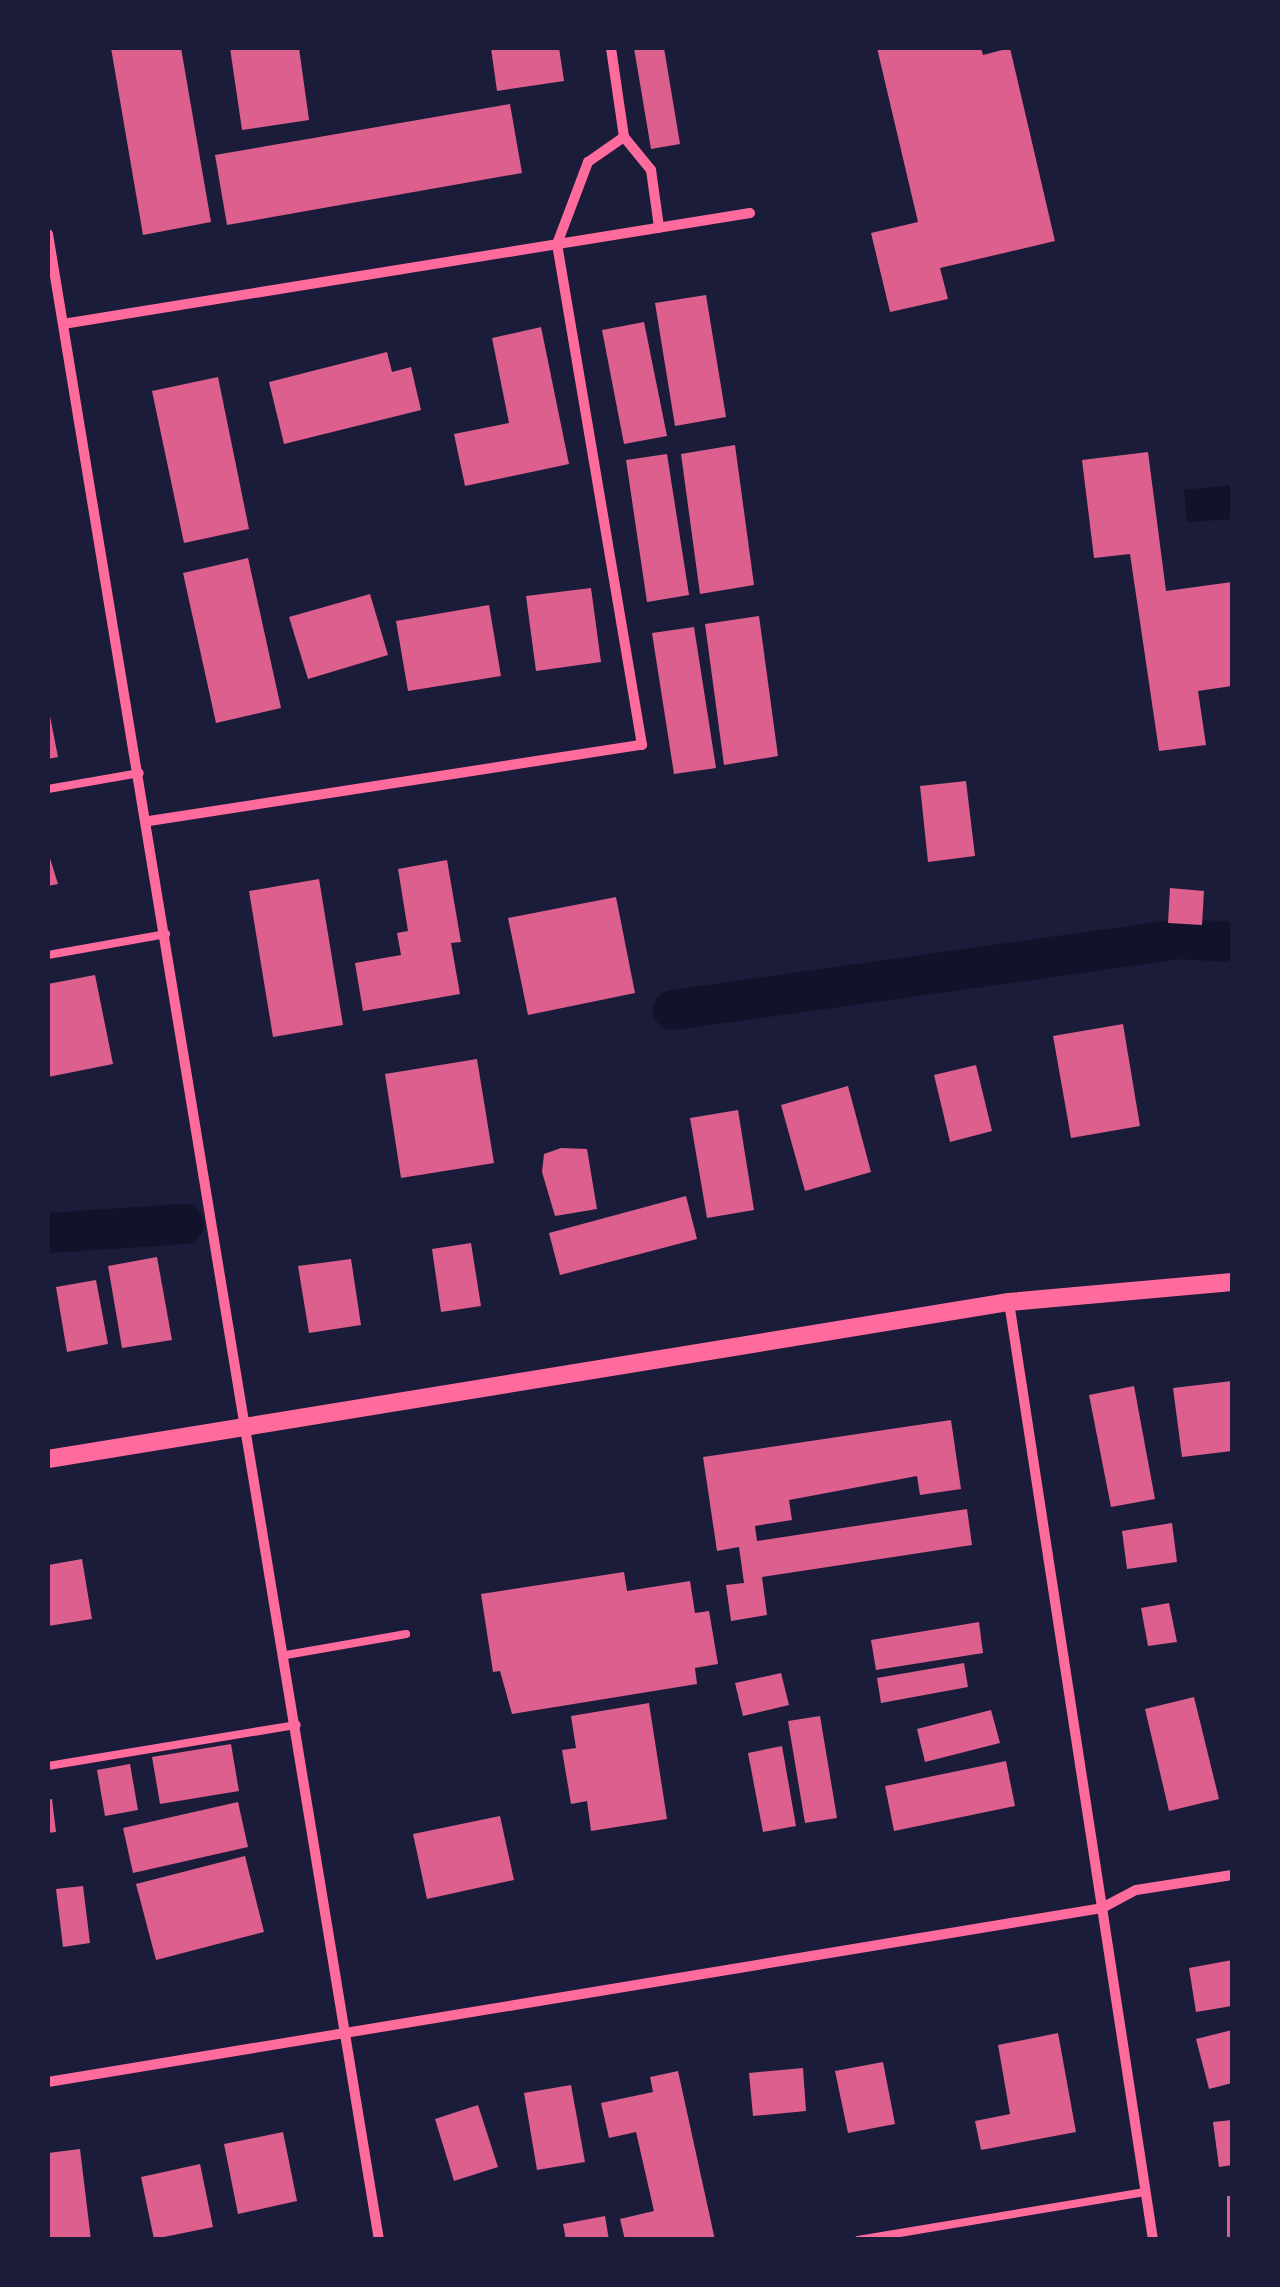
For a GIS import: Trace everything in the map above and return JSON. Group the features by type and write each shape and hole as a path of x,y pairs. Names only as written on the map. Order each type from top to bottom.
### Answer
{"street":[{"path":"611,48 624,136 651,170 660,227"},
{"path":"148,821 642,744 556,244 588,162 624,136"},
{"path":"63,324 750,212"},
{"path":"48,234 250,1426 379,2240"},
{"path":"48,1458 1009,1302 1232,1282"},
{"path":"1009,1302 1153,2240"},
{"path":"48,2082 1102,1908 1136,1890 1232,1875"}],"lane":[{"path":"48,789 140,773"},
{"path":"48,955 167,934"},
{"path":"286,1654 406,1634"},
{"path":"48,1766 298,1725"},
{"path":"858,2240 1145,2192"}],"shaded area":[{"path":"1232,485 1232,519 1187,522 1184,490"}],"building":[{"path":"111,48 181,48 211,222 143,235"},
{"path":"230,48 299,48 309,120 242,130"},
{"path":"491,48 559,48 564,81 497,91"},
{"path":"634,48 664,48 680,144 651,149"},
{"path":"877,48 981,48 983,55 1010,48 1055,241 940,268 948,299 890,312 871,233 918,222"},
{"path":"510,104 522,173 227,225 215,155"},
{"path":"706,295 726,417 675,426 655,303"},
{"path":"644,322 667,436 624,444 602,330"},
{"path":"541,327 569,464 465,486 454,434 509,423 492,338"},
{"path":"387,352 392,372 411,367 421,410 284,444 269,382"},
{"path":"218,377 249,529 184,543 152,391"},
{"path":"735,445 754,585 700,594 681,454"},
{"path":"1148,452 1166,591 1232,582 1232,686 1198,691 1206,745 1159,751 1130,554 1094,558 1082,460"},
{"path":"667,454 689,595 647,602 626,460"},
{"path":"248,558 281,708 216,723 183,573"},
{"path":"591,588 601,662 536,671 526,596"},
{"path":"370,594 388,655 308,679 289,617"},
{"path":"489,605 501,676 408,691 396,621"},
{"path":"759,616 778,756 724,765 705,624"},
{"path":"694,627 716,768 674,774 652,633"},
{"path":"48,706 58,757 48,759"},
{"path":"966,781 975,856 928,862 920,786"},
{"path":"48,852 58,884 48,886"},
{"path":"447,860 461,942 451,943 460,994 363,1011 355,963 401,955 397,933 408,931 398,869"},
{"path":"319,879 343,1025 273,1037 249,891"},
{"path":"1170,888 1204,891 1202,925 1168,923"},
{"path":"616,897 635,993 528,1015 508,918"},
{"path":"95,975 113,1064 48,1077 48,984"},
{"path":"1123,1024 1140,1126 1071,1138 1053,1036"},
{"path":"477,1059 494,1163 401,1178 385,1074"},
{"path":"976,1065 992,1131 950,1142 934,1075"},
{"path":"848,1086 871,1172 805,1191 781,1105"},
{"path":"738,1110 754,1210 707,1218 690,1118"},
{"path":"561,1148 587,1149 597,1209 555,1216 542,1172 544,1154"},
{"path":"686,1196 697,1239 560,1275 549,1233"},
{"path":"471,1243 481,1306 441,1312 432,1249"},
{"path":"157,1257 172,1340 122,1348 108,1266"},
{"path":"351,1259 361,1325 309,1333 298,1266"},
{"path":"96,1280 108,1344 67,1352 56,1287"},
{"path":"1232,1381 1232,1451 1182,1457 1173,1388"},
{"path":"1134,1386 1155,1499 1111,1507 1089,1395"},
{"path":"951,1420 961,1489 920,1495 917,1476 789,1500 792,1520 755,1526 757,1541 967,1509 972,1545 762,1577 767,1615 731,1621 726,1585 744,1583 739,1547 717,1551 703,1457"},
{"path":"1172,1523 1177,1562 1127,1569 1122,1531"},
{"path":"82,1559 92,1619 48,1626 48,1565"},
{"path":"624,1572 627,1591 690,1581 695,1613 709,1611 718,1664 695,1668 697,1684 512,1714 500,1671 493,1672 481,1594"},
{"path":"1169,1603 1177,1642 1148,1646 1141,1608"},
{"path":"979,1622 983,1653 876,1670 871,1640"},
{"path":"964,1663 968,1687 881,1703 877,1678"},
{"path":"781,1673 789,1705 743,1716 735,1683"},
{"path":"1194,1697 1219,1799 1169,1811 1145,1709"},
{"path":"649,1703 667,1819 591,1831 587,1801 571,1804 562,1750 576,1748 571,1716"},
{"path":"991,1710 1000,1743 925,1762 917,1729"},
{"path":"820,1716 837,1818 805,1823 788,1721"},
{"path":"231,1744 239,1791 160,1804 152,1757"},
{"path":"782,1746 796,1826 763,1832 748,1753"},
{"path":"1006,1761 1015,1806 894,1831 885,1786"},
{"path":"130,1764 138,1810 105,1816 97,1770"},
{"path":"52,1799 56,1832 48,1833 48,1800"},
{"path":"238,1802 248,1847 133,1873 123,1828"},
{"path":"500,1816 514,1880 427,1899 413,1834"},
{"path":"245,1856 264,1932 156,1960 136,1884"},
{"path":"83,1886 90,1943 63,1947 56,1889"},
{"path":"1232,1960 1232,2006 1196,2012 1189,1968"},
{"path":"1232,2030 1232,2083 1209,2089 1196,2039"},
{"path":"1058,2033 1076,2132 981,2150 975,2121 1010,2114 998,2045"},
{"path":"883,2062 895,2124 848,2133 835,2071"},
{"path":"803,2068 806,2111 753,2116 749,2073"},
{"path":"678,2071 715,2240 625,2240 620,2219 654,2211 636,2132 609,2138 601,2103 653,2092 650,2077"},
{"path":"571,2085 585,2162 537,2170 524,2093"},
{"path":"478,2105 498,2167 454,2181 435,2119"},
{"path":"1232,2120 1232,2165 1219,2167 1213,2122"},
{"path":"283,2132 297,2201 238,2214 224,2144"},
{"path":"80,2149 91,2240 48,2240 48,2153"},
{"path":"200,2164 213,2227 154,2239 141,2177"},
{"path":"1227,2196 1232,2196 1232,2240 1227,2240"},
{"path":"605,2216 609,2240 566,2240 563,2224"}],"waterway":[{"path":"673,1010 1180,939 1232,942"},
{"path":"48,1233 184,1224"}]}
